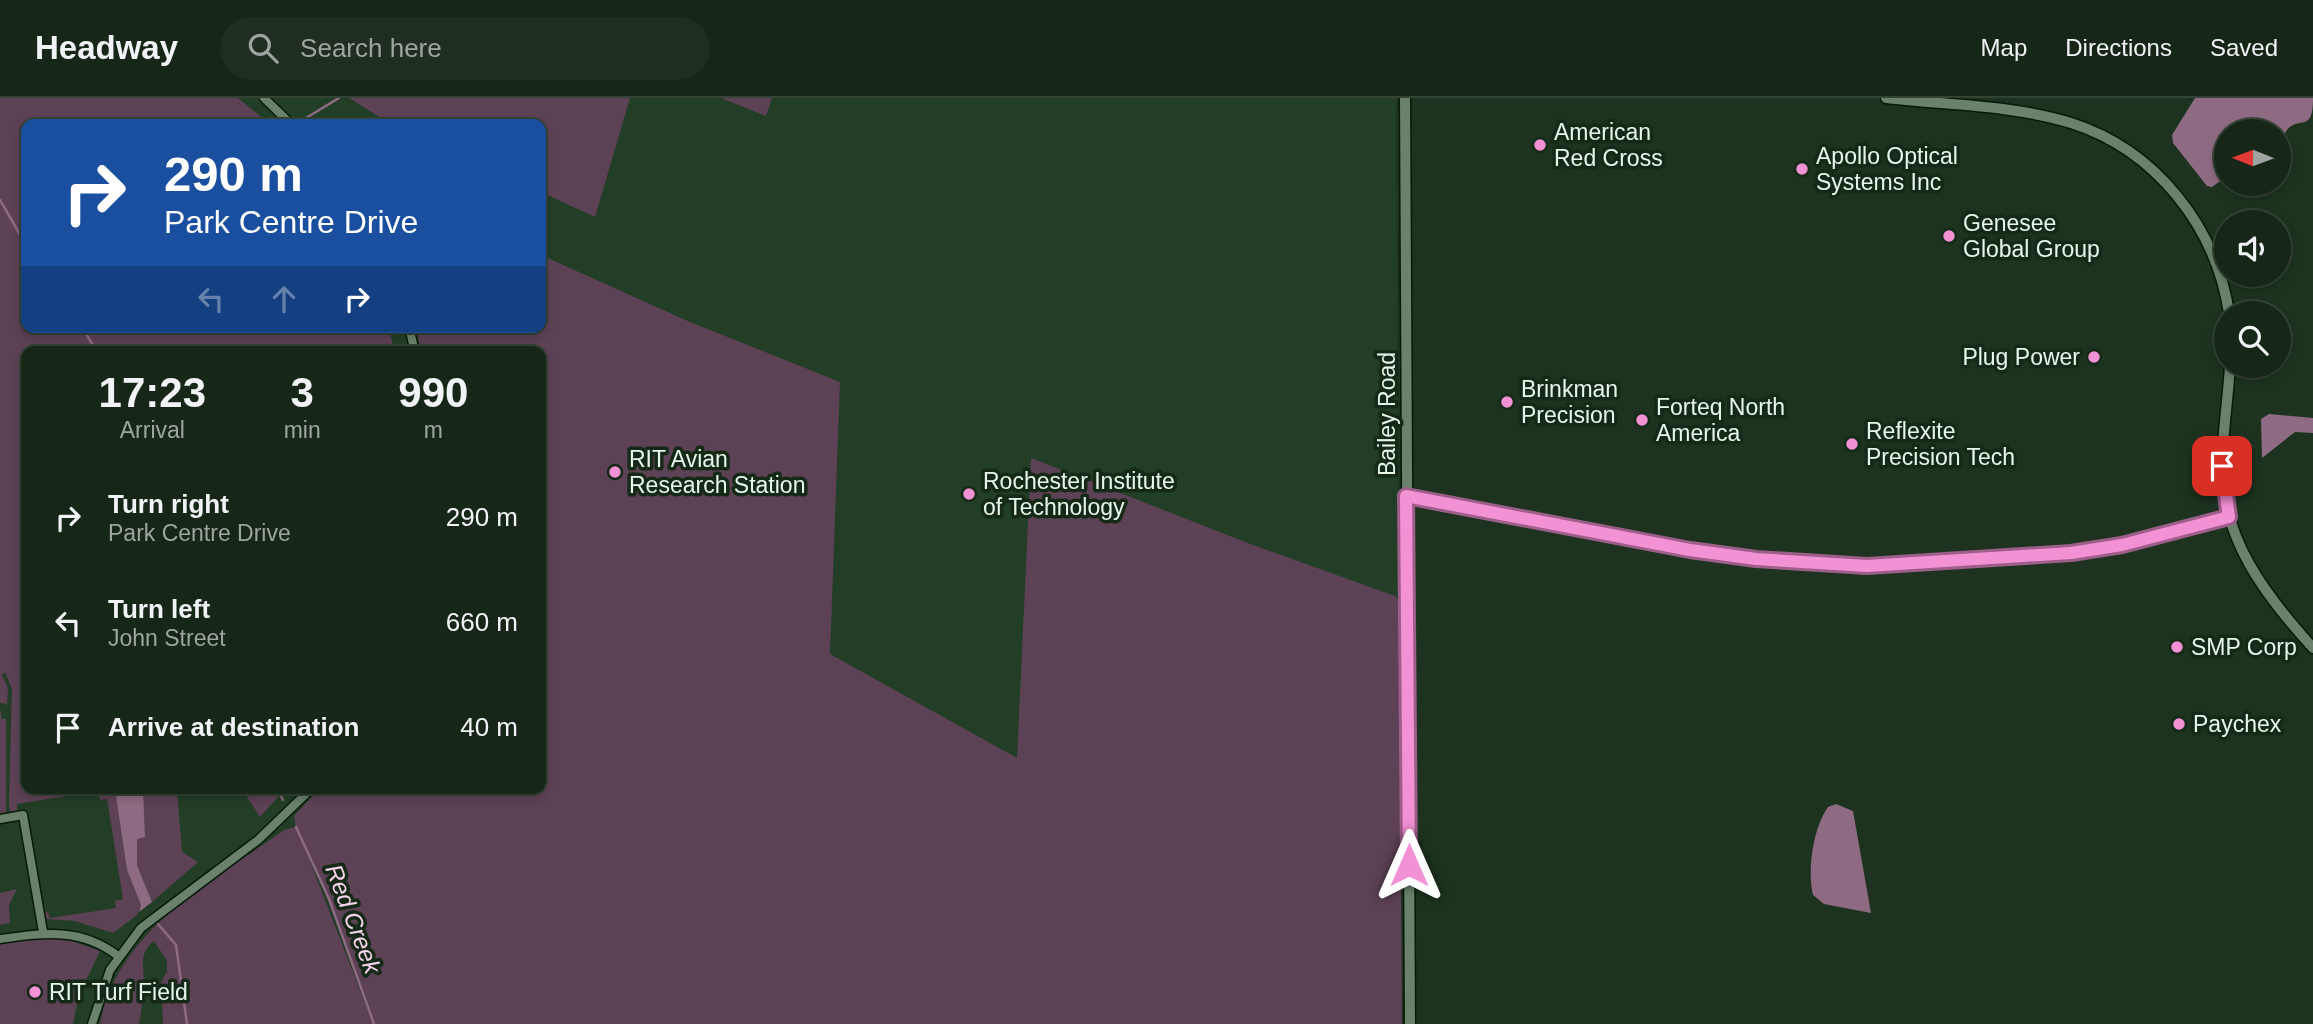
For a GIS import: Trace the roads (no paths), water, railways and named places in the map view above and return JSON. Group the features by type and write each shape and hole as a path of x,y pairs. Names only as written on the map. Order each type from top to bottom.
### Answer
{"street":[{"path":"264,98 286,119"},
{"name":"Bailey Road","path":"1405,98 1410,1024"},
{"path":"1886,98 2044,117 2079,126 2125,149 2179,197 2196,220 2219,268 2226,301"},
{"path":"2229,378 2222,466 2229,517 2246,562 2266,593 2313,648"},
{"path":"1406,496 1690,550 1756,559 1867,566 2071,553 2122,545 2229,517"},
{"path":"92,1024 103,986 118,956 153,918 258,840 306,794"},
{"path":"0,818 23,815 43,932"},
{"path":"0,939 43,932 90,939 118,956"}],"waterway":[{"path":"306,118 339,98"},
{"path":"0,200 21,236"},
{"name":"Red Creek","path":"86,333 93,346"},
{"path":"280,794 283,800"},
{"name":"Red Creek","path":"296,827 329,899 374,1024"},
{"path":"158,924 176,945 187,1024"}],"place":[{"name":"American Red Cross","path":"1540,145"},
{"name":"Apollo Optical Systems Inc","path":"1802,169"},
{"name":"Genesee Global Group","path":"1949,236"},
{"name":"Plug Power","path":"2094,357"},
{"name":"Brinkman Precision","path":"1507,402"},
{"name":"Forteq North America","path":"1642,420"},
{"name":"Reflexite Precision Tech","path":"1852,444"},
{"name":"RIT Avian Research Station","path":"615,472"},
{"name":"Rochester Institute of Technology","path":"969,494"},
{"name":"SMP Corp","path":"2177,647"},
{"name":"Paychex","path":"2179,724"},
{"name":"RIT Turf Field","path":"35,992"}]}
